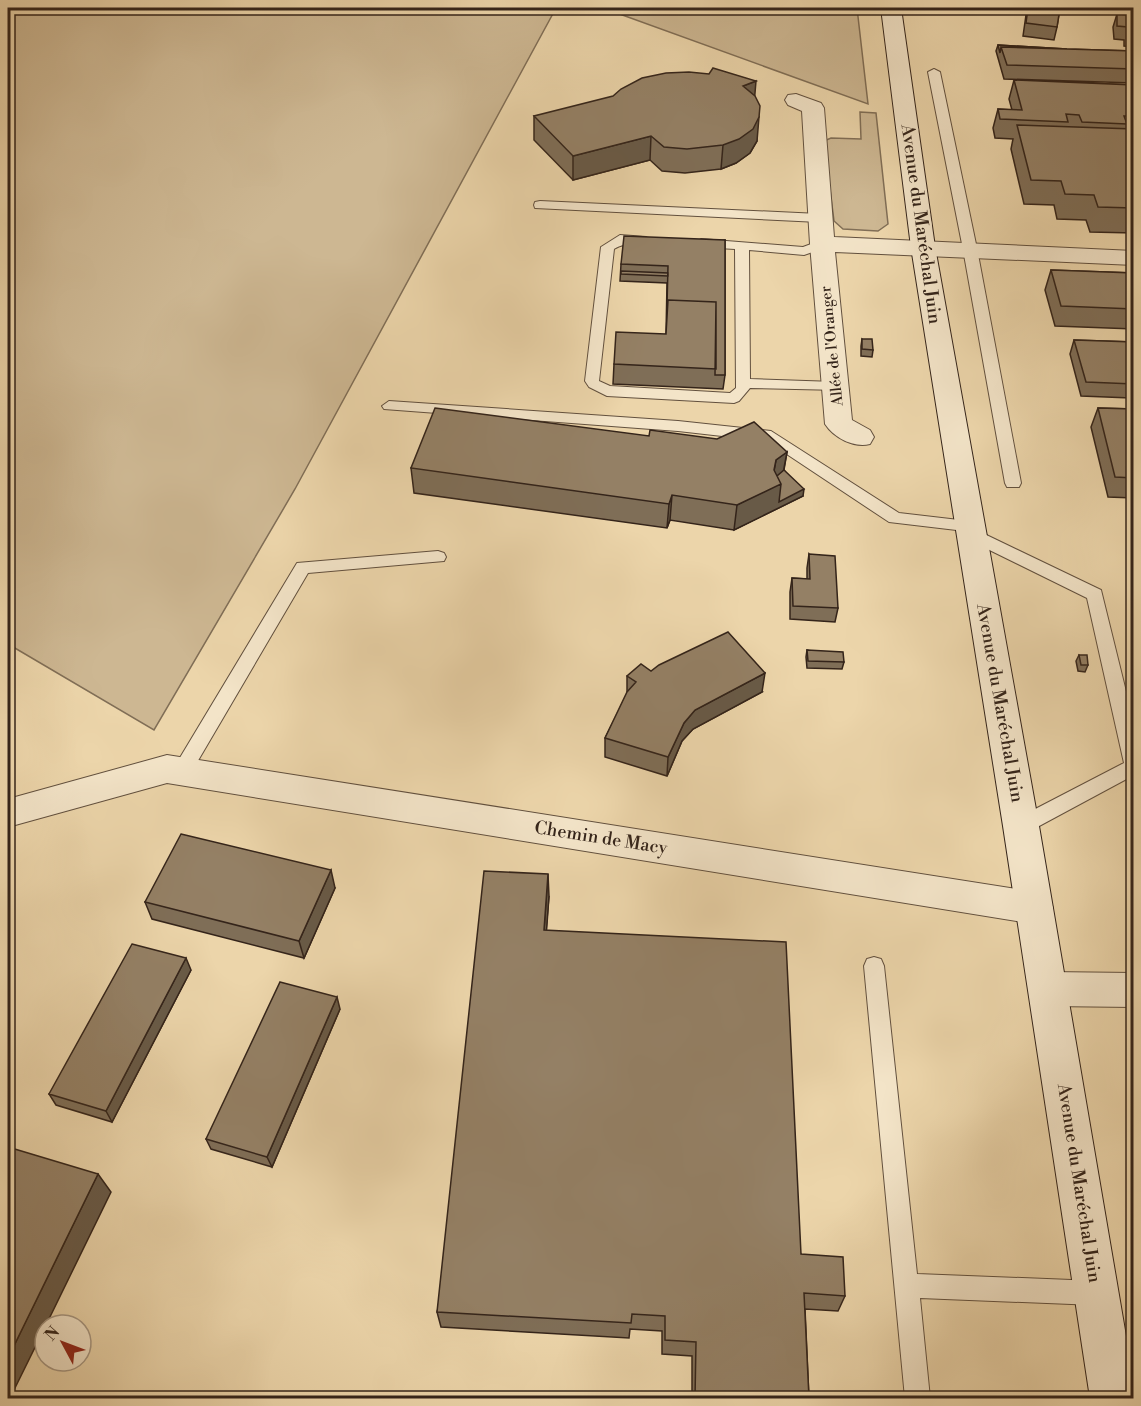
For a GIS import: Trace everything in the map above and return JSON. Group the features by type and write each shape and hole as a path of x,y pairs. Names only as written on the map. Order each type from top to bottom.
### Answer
{"street":[{"name":"Avenue du Maréchal Juin","path":"891,8 922,247 1035,908 1113,1398"},
{"name":"Allée de l'Oranger","path":"796,100 813,108 819,218 839,424 860,437"},
{"path":"822,244 1134,258"},
{"path":"8,813 174,770"},
{"name":"Chemin de Macy","path":"174,770 1035,908"},
{"path":"1048,988 1134,990"}],"lane":[{"path":"934,72 970,249 1013,483"},
{"path":"540,205 819,218"},
{"path":"664,242 620,239 608,247 594,384 607,391 734,398 743,389 742,245"},
{"path":"687,243 804,251 822,244"},
{"path":"743,383 836,387"},
{"path":"389,406 678,426 771,436 895,519 971,530 1095,594 1134,766 1021,826"},
{"path":"174,770 303,567 438,557"},
{"path":"874,966 918,1398"},
{"path":"908,1286 1096,1293"}],"shaded area":[{"path":"8,8 556,8 295,489 154,730 8,644"},
{"path":"603,8 857,8 868,104"},
{"path":"860,112 876,113 888,224 878,231 843,229 834,221 824,141 831,138 861,139"}],"building":[{"path":"1028,8 1060,8 1057,27 1026,23"},
{"path":"1117,14 1134,15 1134,33 1128,33 1128,27 1117,26"},
{"path":"998,45 1067,49 1001,47 1000,53"},
{"path":"1001,47 1134,51 1134,69 1007,65"},
{"path":"713,68 756,81 743,86 755,96 760,106 759,117 753,129 739,139 723,145 687,149 664,147 651,136 573,156 534,116 613,96 642,78 666,73 709,74"},
{"path":"1014,80 1134,85 1134,116 1124,116 1127,124 1082,122 1079,115 1066,114 1068,122 1000,119 998,109 1022,110"},
{"path":"1017,125 1134,129 1134,208 1098,207 1094,195 1065,194 1061,181 1031,180"},
{"path":"624,236 725,240 725,375 715,375 716,302 668,300 667,306 668,266 621,264"},
{"path":"1051,270 1134,273 1134,309 1061,306"},
{"path":"621,271 668,273 668,276 621,274"},
{"path":"668,300 716,302 716,369 614,364 616,332 666,334"},
{"path":"862,339 872,339 873,350 862,349"},
{"path":"1074,340 1134,342 1134,384 1086,382"},
{"path":"435,408 649,436 650,430 717,439 754,422 787,452 776,460 774,470 781,484 737,505 672,495 669,504 411,468"},
{"path":"1098,408 1134,409 1134,478 1115,477"},
{"path":"784,470 804,489 779,502 781,484 777,476"},
{"path":"809,554 835,556 838,608 793,606 792,578 810,579"},
{"path":"728,632 765,673 695,710 684,723 668,757 605,738 627,692 636,682 627,676 641,664 651,671"},
{"path":"807,650 843,652 844,662 808,661"},
{"path":"1079,655 1087,655 1088,665 1081,665"},
{"path":"181,834 331,870 299,941 145,902"},
{"path":"484,871 548,874 544,930 786,942 801,1254 843,1257 845,1296 804,1293 809,1398 695,1398 696,1342 665,1340 665,1316 632,1314 631,1323 437,1312"},
{"path":"132,944 186,958 106,1111 49,1094"},
{"path":"280,982 337,997 267,1157 206,1139"},
{"path":"8,1147 98,1174 8,1358"}]}
